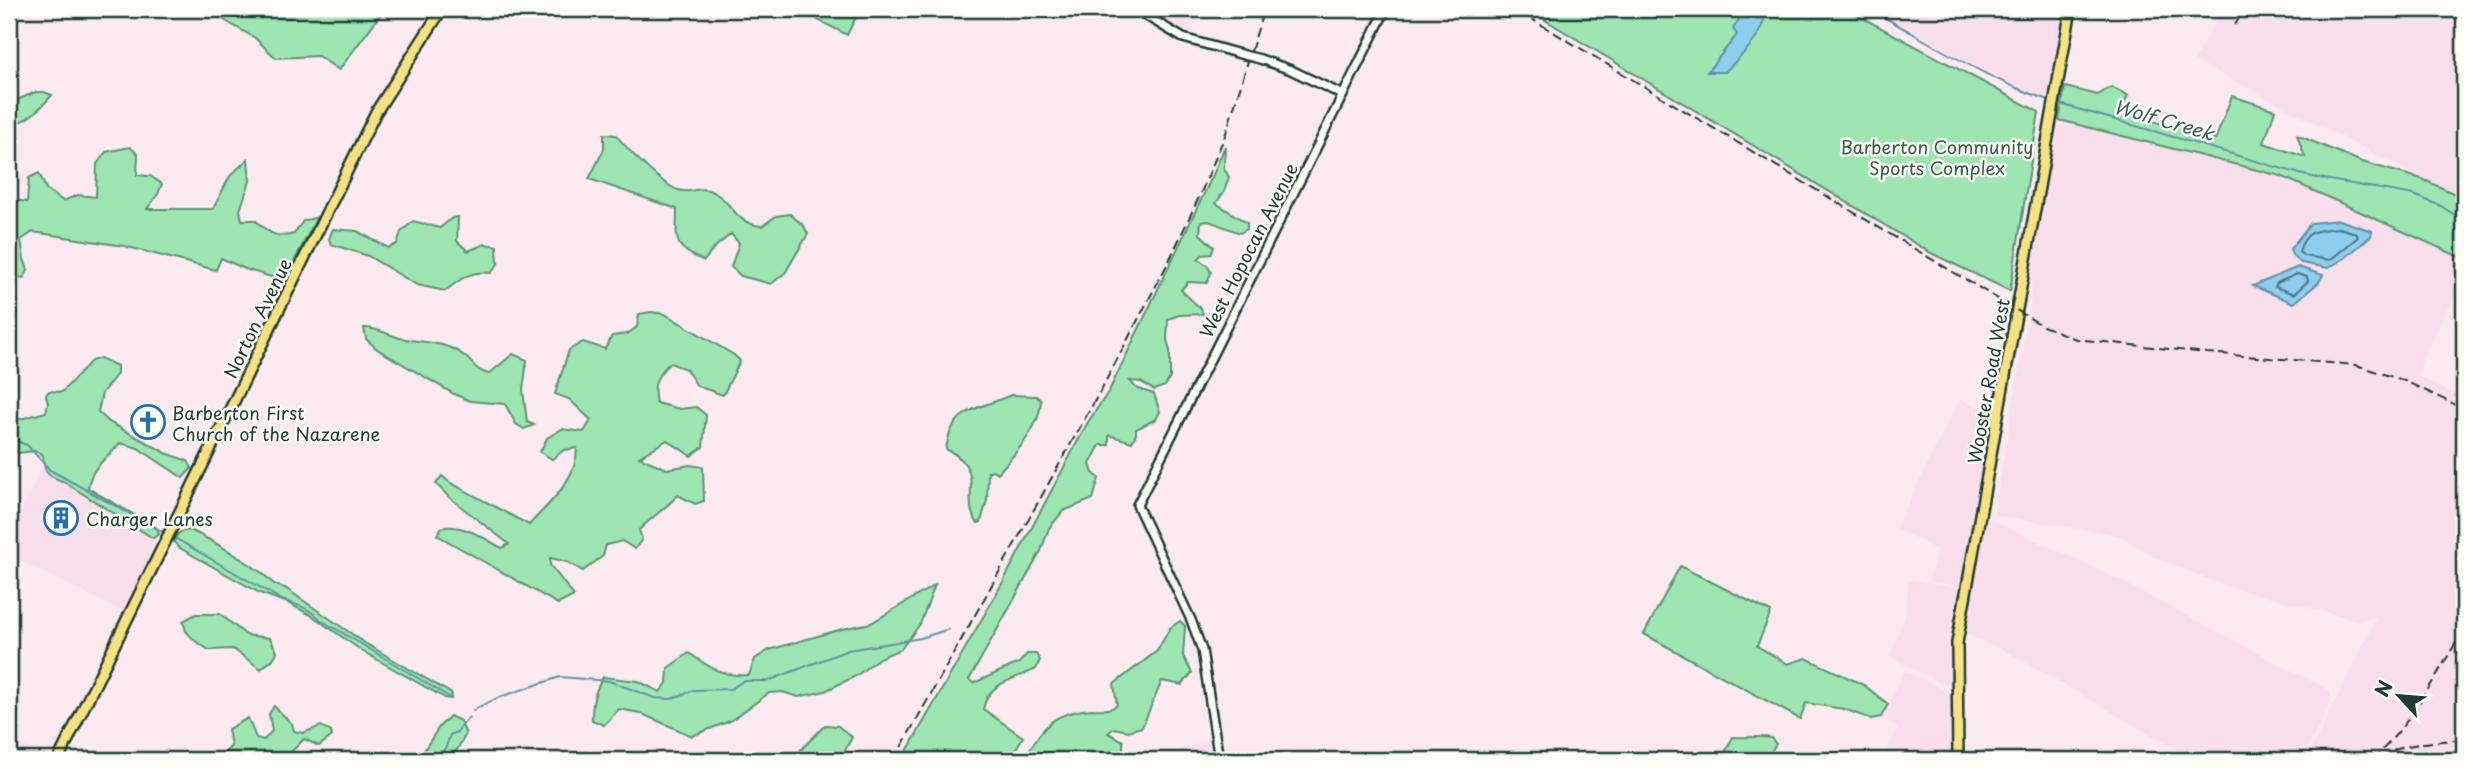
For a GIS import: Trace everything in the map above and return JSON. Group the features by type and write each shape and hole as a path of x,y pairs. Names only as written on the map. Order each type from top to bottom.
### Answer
{"main road":[{"name":"Norton Avenue","path":"58,760 376,112 442,9"},
{"name":"Wooster Road West","path":"1958,760 1956,643 2071,9"}],"street":[{"path":"1135,9 1183,37 1291,70 1343,95"},
{"name":"West Hopocan Avenue","path":"1219,760 1202,650 1138,505 1386,9"}],"shaded area":[{"path":"1140,9 1197,9 1190,32"},
{"path":"1869,9 2071,9 2053,101 2033,95"},
{"path":"2213,9 2464,9 2464,198 2194,60 2220,13"},
{"path":"2058,120 2281,176 2464,259 2464,285 2446,310 2422,360 2418,376 2464,400 2464,760 2306,760 2377,617 2357,620 2226,586 2154,557 2119,535 1994,515 2030,308 2033,258"},
{"path":"1960,399 1998,417 1981,515 2099,570 2329,690 2331,700 2302,760 2195,760 2004,650 1959,631 1967,588 1929,581 1937,550 1896,528"},
{"path":"43,466 49,475 159,542 123,612 9,555 10,535"},
{"path":"1909,580 1964,589 1954,689 1890,657 1905,617"},
{"path":"1905,671 1955,695 1956,760 1882,760 1898,728 1881,717"},
{"path":"9,739 32,750 52,759 9,760"},
{"path":"1209,740 1213,760 1153,760"}],"green space":[{"path":"205,9 368,9 380,15 339,70 318,56 276,58 255,38"},
{"path":"797,9 860,9 847,35"},
{"name":"Barberton Community Sports Complex","path":"1527,9 1846,9 2039,112 2010,291 1931,253"},
{"path":"2065,87 2098,95 2111,87 2128,95 2121,111 2172,127 2177,123 2215,140 2232,96 2275,110 2264,143 2305,157 2297,135 2362,162 2422,179 2464,198 2464,259 2281,176 2059,120"},
{"path":"36,92 52,95 33,114 9,126 9,103"},
{"path":"604,134 616,135 645,166 671,187 683,191 709,190 722,198 746,221 762,226 776,216 790,214 804,226 808,234 785,273 771,284 741,276 731,267 739,243 731,234 714,248 704,261 693,256 681,247 678,241 677,209 589,179 604,149"},
{"path":"1225,146 1224,169 1229,177 1224,192 1216,203 1247,223 1247,229 1240,233 1209,221 1201,222 1200,234 1214,247 1211,254 1202,255 1198,259 1207,265 1211,272 1207,283 1188,282 1181,290 1203,314 1179,315 1168,319 1170,378 1165,386 1154,390 1141,382 1130,381 1136,388 1154,394 1160,412 1156,419 1136,429 1132,442 1109,435 1109,445 1100,445 1090,464 1093,473 1099,478 1093,499 1063,511 1049,528 1041,551 969,680 974,683 1019,663 1027,654 1036,654 1040,660 1036,669 997,687 991,692 983,709 1023,737 1009,760 902,760 1004,580 1088,422 1109,391"},
{"path":"130,147 138,154 137,175 150,176 162,184 147,209 213,209 230,176 248,159 250,181 240,210 242,220 255,220 268,231 282,236 294,234 303,221 317,217 284,281 245,269 221,258 216,270 124,246 33,232 21,240 28,270 24,278 9,275 9,199 27,202 29,178 39,173 46,189 63,201 78,195 96,197 97,164 106,152"},
{"path":"458,217 457,241 468,251 485,244 497,246 498,264 491,273 471,274 445,291 417,285 368,256 331,244 329,239 333,229 357,231 388,248 397,244 401,232 413,221 440,228 452,218"},
{"path":"639,314 665,314 740,361 723,395 697,386 686,369 670,363 658,376 655,386 656,403 680,409 696,407 706,415 703,447 691,456 667,440 639,457 667,469 690,465 703,467 704,501 695,504 678,495 639,530 642,539 635,549 622,541 606,545 603,556 583,571 567,562 550,558 550,565 574,596 558,604 437,535 441,528 457,527 473,532 502,548 509,544 436,484 442,476 529,525 561,490 576,460 577,448 564,450 552,459 540,452 547,438 562,429 584,432 591,420 569,399 555,394 569,350 583,342 605,349 612,336 627,334 637,327"},
{"path":"364,328 449,347 489,374 513,354 527,360 523,390 527,422 534,425 524,429 516,424 505,404 470,401 454,394 377,349 366,339"},
{"path":"100,358 117,366 117,374 102,393 98,412 109,422 166,453 188,461 192,468 183,478 138,448 120,443 92,474 88,488 157,528 159,534 153,538 50,475 44,466 43,455 35,451 18,453 9,445 11,429 16,420 46,412 46,395 49,391 62,392 91,361"},
{"path":"1011,395 1036,396 1041,400 1040,410 1032,430 1012,457 998,473 992,470 988,472 987,500 981,522 978,523 971,506 967,466 946,449 949,435 954,425 968,412"},
{"path":"190,530 241,559 365,643 452,694 451,699 362,651 311,615 260,593 178,547 174,542 176,536"},
{"path":"1680,566 1771,612 1757,646 1788,664 1806,658 1864,685 1888,704 1881,717 1871,719 1844,709 1806,703 1800,719 1644,634"},
{"path":"935,585 920,624 901,649 879,658 856,676 825,691 798,697 783,692 769,693 730,721 692,736 640,713 619,709 604,725 592,720 594,698 603,677 638,681 660,692 667,683 668,668 689,653 717,670 732,675 749,675 755,659 769,650 871,623"},
{"path":"196,614 220,614 246,635 270,638 277,652 261,669 233,649 209,650 186,631 183,621"},
{"path":"1180,621 1185,626 1183,656 1192,673 1182,685 1162,681 1142,727 1128,731 1114,728 1108,733 1123,741 1123,760 1023,760 1043,730 1057,718 1077,711 1108,709 1117,705 1114,684 1157,651 1170,628"},
{"path":"274,706 292,724 294,731 303,733 321,726 331,732 332,736 319,746 304,739 283,760 218,760 231,746 228,729 248,718 256,738 264,740 272,731 269,714"},
{"path":"450,716 460,721 466,734 451,760 418,760 439,727"},
{"path":"825,725 838,726 852,737 840,760 791,760"},
{"path":"1733,737 1771,738 1776,744 1770,753 1759,752 1745,760 1721,760"}],"water":[{"path":"1745,9 1765,9 1757,36 1725,72 1707,72 1737,35 1733,29"},
{"path":"2339,220 2372,231 2371,236 2345,258 2328,268 2301,263 2292,255 2290,249 2311,223"},
{"path":"2298,267 2323,275 2319,282 2294,303 2253,286"}],"waterway":[{"name":"Wolf Creek","path":"1869,9 1982,72 2052,101"},
{"name":"Wolf Creek","path":"2057,103 2307,176 2414,195 2441,206 2464,221"},
{"path":"9,438 27,445 50,470 163,532"},
{"path":"173,537 282,600 308,610 451,698"},
{"path":"473,711 500,697 560,677 609,681 655,698 671,699 694,690 731,689 743,681 768,681 848,650 921,638 949,629"},
{"path":"436,760 446,747 450,735 457,732 469,717"}],"railway":[{"path":"894,760 1102,388 1168,263 1226,133 1264,9"},
{"path":"1515,9 2043,326 2076,339 2356,365 2405,381 2464,409"},
{"path":"2235,25 2244,9"},
{"path":"2372,760 2408,719 2457,641 2464,635"},
{"path":"2380,758 2410,746 2464,739"}],"place":[{"name":"Barberton First Church of the Nazarene","path":"148,422"},
{"name":"Charger Lanes","path":"61,518"}]}
